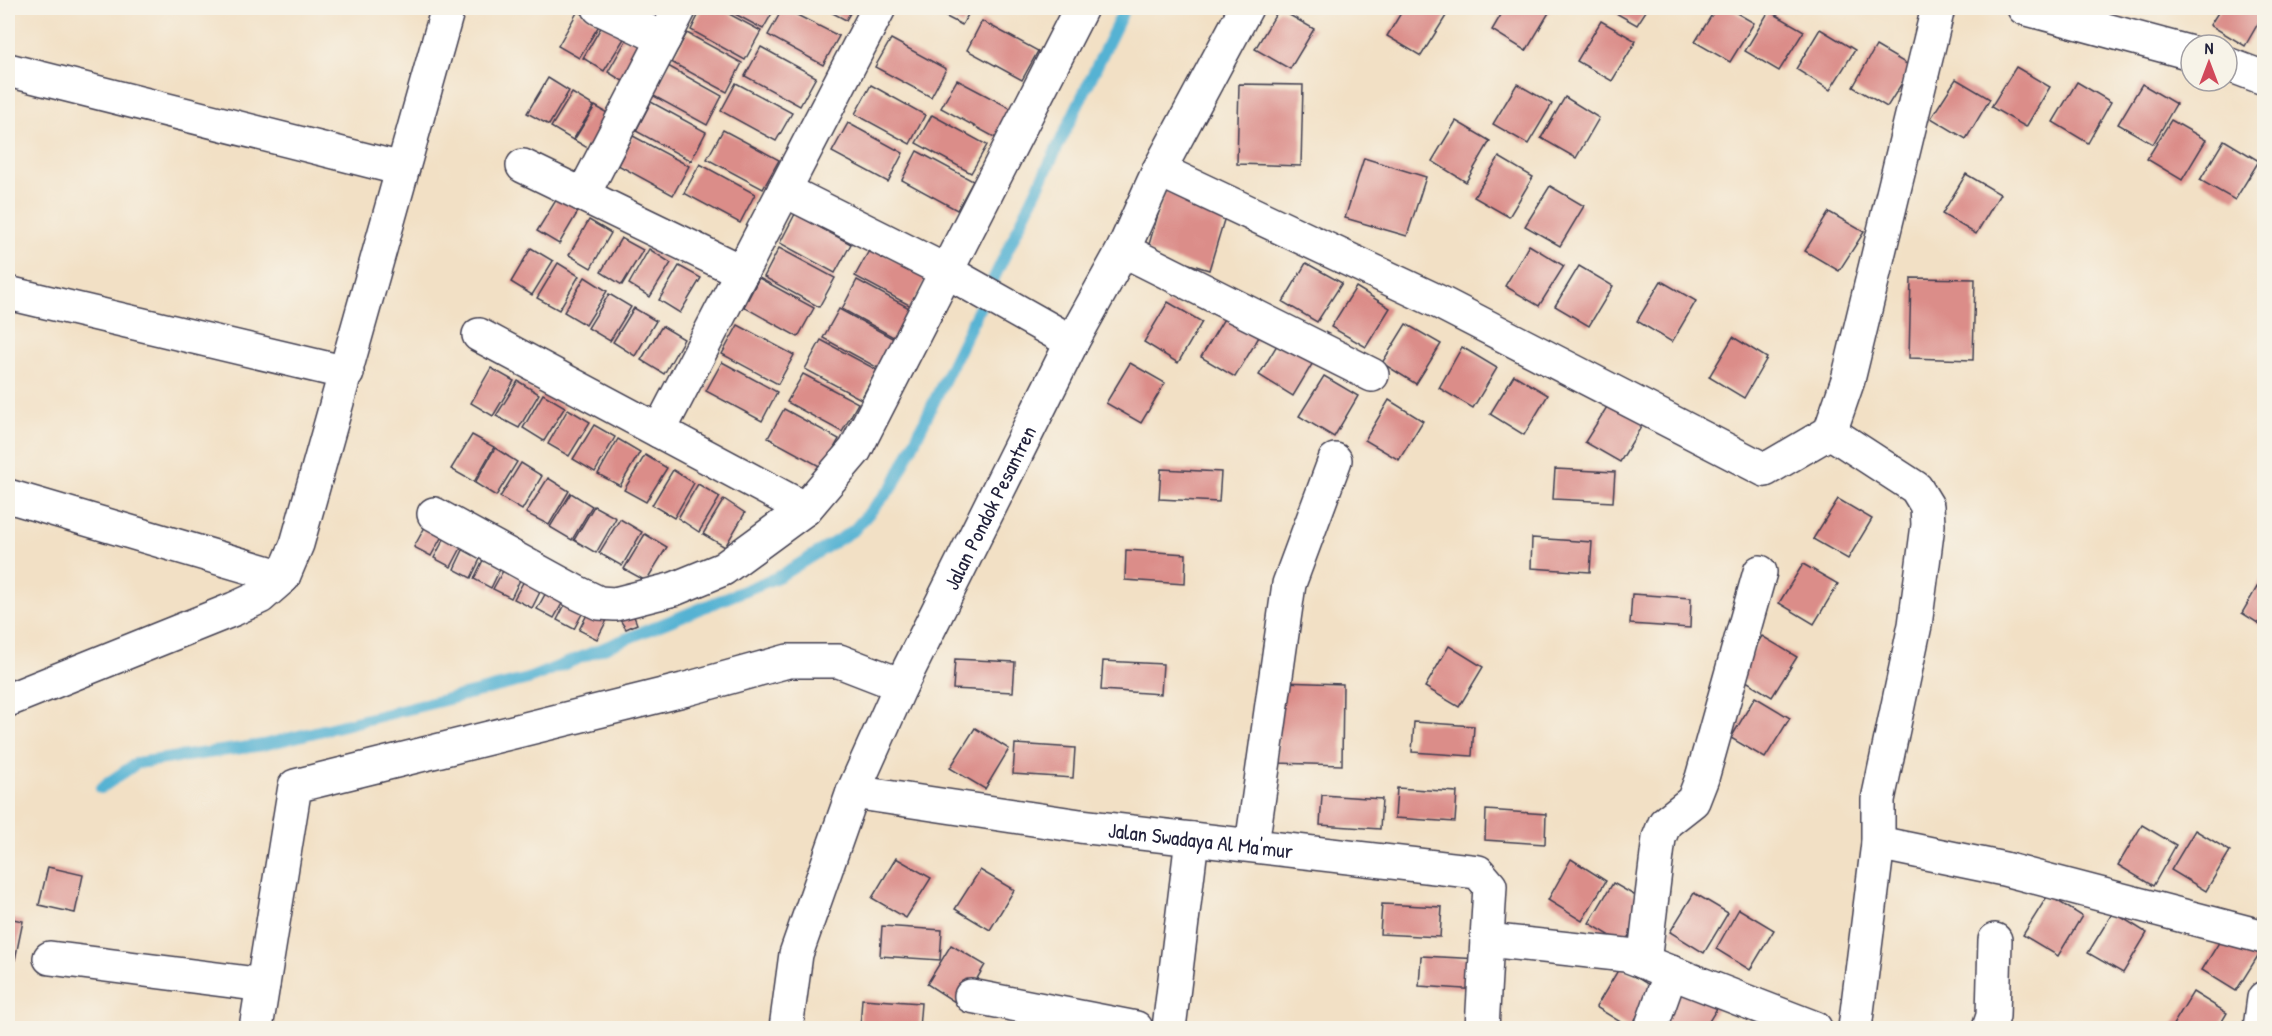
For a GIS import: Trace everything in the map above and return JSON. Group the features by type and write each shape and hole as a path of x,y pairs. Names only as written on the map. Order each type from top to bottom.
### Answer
{"street":[{"path":"8,700 234,609 260,597 283,577 297,544 347,373 448,8"},
{"path":"599,8 664,39"},
{"path":"583,195 680,8"},
{"path":"659,431 879,8"},
{"path":"434,514 576,592 599,603 615,604 674,589 723,569 805,509 855,450 958,278 1081,8"},
{"name":"Jalan Pondok Pesantren","path":"786,1029 796,954 853,792 901,685 1072,342 1123,250 1159,170 1246,8"},
{"path":"1159,170 1441,303 1765,470 1830,432 1848,380 1938,8"},
{"path":"2024,8 2179,50"},
{"path":"2239,68 2265,78"},
{"path":"8,70 402,169"},
{"path":"523,166 742,272"},
{"path":"784,190 958,278 1072,342"},
{"path":"1123,250 1372,375"},
{"path":"8,293 347,373"},
{"path":"479,335 805,509"},
{"path":"1830,432 1916,488 1927,506 1928,525 1915,625 1878,800 1878,843 1855,1029"},
{"path":"1252,845 1289,584 1335,460"},
{"path":"8,496 283,577"},
{"path":"1651,1029 1658,967 1659,838 1665,823 1693,801 1702,778 1760,573"},
{"path":"256,1029 295,786 683,690 788,661 839,661 901,685"},
{"name":"Jalan Swadaya Al Ma'mur","path":"853,792 1080,826 1478,872 1490,886 1482,1029"},
{"path":"1169,1029 1192,839"},
{"path":"1878,843 2004,869 2265,937"},
{"path":"1487,940 1614,952 1815,1029"},
{"path":"1989,1028 1993,1016 1995,940"},
{"path":"50,958 263,985"},
{"path":"971,996 1136,1029"},
{"path":"2260,1029 2265,998"}],"building":[{"path":"702,8 718,8 761,31 745,60 691,30"},
{"path":"724,8 775,8 763,29"},
{"path":"783,8 839,36 823,65 768,35"},
{"path":"823,8 853,8 846,20"},
{"path":"929,8 972,8 962,25"},
{"path":"1404,8 1432,8 1446,16 1421,56 1387,36"},
{"path":"1505,8 1545,8 1550,11 1526,51 1492,30"},
{"path":"1607,8 1648,8 1637,25"},
{"path":"1716,8 1728,8 1754,23 1730,62 1695,42"},
{"path":"2221,8 2264,8 2264,13 2245,46 2239,42 2239,33 2223,33 2210,25"},
{"path":"1279,9 1314,29 1290,69 1255,49"},
{"path":"578,11 600,24 579,58 558,46"},
{"path":"1769,11 1804,31 1779,71 1745,51"},
{"path":"982,21 1038,51 1022,80 967,50"},
{"path":"1601,21 1636,41 1612,81 1577,61"},
{"path":"603,24 625,37 604,71 583,58"},
{"path":"1820,29 1855,50 1830,90 1796,69"},
{"path":"687,33 742,63 727,92 671,62"},
{"path":"628,37 650,51 629,85 608,72"},
{"path":"891,39 946,69 931,97 875,67"},
{"path":"1876,46 1912,67 1887,107 1853,87"},
{"path":"761,47 816,77 800,106 745,76"},
{"path":"668,66 722,96 707,125 652,95"},
{"path":"2016,67 2050,87 2026,127 1991,107"},
{"path":"548,78 569,91 549,125 527,113"},
{"path":"1956,79 1990,99 1966,139 1931,118"},
{"path":"957,80 1012,109 996,138 941,108"},
{"path":"2077,82 2111,102 2088,143 2053,122"},
{"path":"736,83 792,113 776,141 721,111"},
{"path":"1239,84 1303,85 1301,166 1237,164"},
{"path":"1517,84 1552,104 1528,144 1493,124"},
{"path":"2142,84 2176,104 2153,144 2118,124"},
{"path":"871,85 925,115 910,144 855,114"},
{"path":"572,93 594,106 573,140 551,127"},
{"path":"1565,97 1599,118 1576,158 1541,138"},
{"path":"651,102 706,132 691,161 636,131"},
{"path":"595,106 616,118 596,153 574,140"},
{"path":"932,115 987,145 971,173 916,143"},
{"path":"2171,120 2206,140 2182,180 2147,159"},
{"path":"1456,121 1490,141 1466,182 1432,161"},
{"path":"848,123 903,153 888,182 832,152"},
{"path":"723,130 779,160 763,189 707,159"},
{"path":"633,136 689,166 673,195 618,165"},
{"path":"2224,140 2259,161 2235,200 2200,180"},
{"path":"917,151 973,181 957,210 902,180"},
{"path":"1499,157 1533,177 1509,217 1474,197"},
{"path":"1364,158 1426,177 1407,236 1345,218"},
{"path":"700,164 755,194 740,223 684,193"},
{"path":"1966,174 2000,194 1976,234 1942,214"},
{"path":"1550,186 1584,206 1560,246 1525,226"},
{"path":"1165,191 1227,210 1209,270 1147,251"},
{"path":"558,197 579,210 559,244 537,231"},
{"path":"1829,212 1864,232 1839,271 1805,251"},
{"path":"795,214 851,244 835,273 780,243"},
{"path":"589,220 611,233 591,268 569,255"},
{"path":"621,238 643,250 622,285 601,272"},
{"path":"1529,245 1564,266 1539,306 1505,286"},
{"path":"871,247 927,277 911,306 855,276"},
{"path":"531,248 553,261 532,295 511,282"},
{"path":"779,248 835,278 819,307 764,277"},
{"path":"649,249 671,263 650,297 629,284"},
{"path":"558,263 579,276 559,310 537,298"},
{"path":"1306,263 1342,283 1317,322 1283,302"},
{"path":"679,266 701,278 680,313 659,300"},
{"path":"1579,266 1613,286 1589,326 1555,306"},
{"path":"585,277 607,291 586,325 564,312"},
{"path":"759,278 814,308 798,337 744,307"},
{"path":"1911,278 1975,279 1973,360 1909,358"},
{"path":"857,280 913,310 897,339 842,309"},
{"path":"1661,281 1696,301 1672,342 1637,321"},
{"path":"1356,287 1390,308 1366,347 1331,327"},
{"path":"609,294 631,307 610,341 588,328"},
{"path":"1168,302 1202,322 1178,363 1144,342"},
{"path":"634,308 656,321 635,356 613,342"},
{"path":"839,309 894,339 878,368 823,338"},
{"path":"1225,317 1259,337 1235,377 1201,357"},
{"path":"1406,324 1441,344 1416,384 1382,363"},
{"path":"738,325 794,355 778,384 722,354"},
{"path":"662,326 684,339 664,374 641,360"},
{"path":"1283,335 1317,356 1293,396 1259,375"},
{"path":"1733,337 1767,358 1744,398 1709,377"},
{"path":"821,340 877,370 861,399 805,369"},
{"path":"1462,347 1497,368 1473,408 1439,388"},
{"path":"722,362 777,392 762,421 706,391"},
{"path":"1130,363 1165,383 1141,423 1106,403"},
{"path":"491,368 514,381 493,416 471,403"},
{"path":"803,374 858,403 842,432 787,402"},
{"path":"1514,375 1548,395 1524,435 1490,414"},
{"path":"1324,376 1358,396 1334,437 1299,416"},
{"path":"518,381 539,394 519,428 496,416"},
{"path":"543,394 565,407 544,441 523,428"},
{"path":"1389,400 1423,421 1399,460 1365,440"},
{"path":"1610,402 1644,422 1620,462 1585,442"},
{"path":"568,409 590,422 569,456 548,444"},
{"path":"784,409 839,439 823,468 768,438"},
{"path":"594,425 615,437 595,472 573,459"},
{"path":"472,435 494,447 474,482 451,469"},
{"path":"618,439 640,452 620,486 598,474"},
{"path":"495,448 517,462 496,496 475,483"},
{"path":"645,455 667,468 646,502 624,490"},
{"path":"521,463 542,476 522,510 500,497"},
{"path":"1161,469 1221,472 1219,502 1159,499"},
{"path":"1555,469 1615,472 1613,502 1553,499"},
{"path":"673,470 694,483 674,518 652,505"},
{"path":"548,478 569,491 549,525 526,513"},
{"path":"698,484 720,497 699,532 678,518"},
{"path":"571,493 592,506 572,540 550,527"},
{"path":"724,499 745,513 725,547 703,534"},
{"path":"1838,499 1872,519 1848,559 1813,539"},
{"path":"594,506 616,518 596,553 574,540"},
{"path":"620,519 642,532 622,566 599,553"},
{"path":"425,527 442,536 431,556 414,547"},
{"path":"645,534 667,547 646,581 624,569"},
{"path":"445,537 462,546 451,567 434,558"},
{"path":"1532,538 1592,542 1590,572 1531,568"},
{"path":"464,548 481,557 471,578 454,569"},
{"path":"1126,550 1186,554 1185,584 1125,580"},
{"path":"484,558 501,567 491,588 474,579"},
{"path":"1803,564 1838,584 1814,624 1779,603"},
{"path":"504,569 521,578 511,598 493,589"},
{"path":"2264,575 2264,627 2242,613"},
{"path":"525,579 542,588 532,608 514,599"},
{"path":"548,589 565,598 554,618 537,609"},
{"path":"1632,594 1691,598 1690,628 1630,624"},
{"path":"568,599 585,608 574,629 557,620"},
{"path":"590,609 608,618 597,639 579,630"},
{"path":"631,609 637,624 626,629 618,617"},
{"path":"1762,636 1797,657 1772,697 1738,676"},
{"path":"1449,646 1483,667 1459,707 1425,687"},
{"path":"955,659 1015,662 1013,692 953,689"},
{"path":"1103,661 1163,664 1161,694 1101,690"},
{"path":"1280,682 1343,684 1342,765 1277,763"},
{"path":"1755,697 1790,718 1765,758 1731,738"},
{"path":"1414,722 1474,726 1472,756 1412,752"},
{"path":"975,728 1009,749 985,789 950,768"},
{"path":"1015,744 1075,748 1073,778 1013,774"},
{"path":"1397,788 1457,792 1455,822 1395,818"},
{"path":"1322,795 1382,799 1380,829 1320,825"},
{"path":"1486,810 1546,814 1545,844 1485,840"},
{"path":"2142,825 2176,845 2153,886 2118,865"},
{"path":"2195,830 2230,851 2206,891 2171,870"},
{"path":"896,858 931,878 906,918 872,898"},
{"path":"1571,859 1606,881 1582,921 1548,900"},
{"path":"48,867 83,875 75,913 39,905"},
{"path":"980,870 1014,890 990,930 955,909"},
{"path":"1613,883 1648,903 1624,944 1589,923"},
{"path":"1694,893 1728,913 1704,953 1670,932"},
{"path":"2048,895 2082,916 2058,956 2023,935"},
{"path":"1382,904 1442,907 1440,937 1380,934"},
{"path":"1739,909 1774,930 1750,970 1716,949"},
{"path":"2113,912 2147,933 2123,973 2088,953"},
{"path":"8,918 23,921 15,960 8,959"},
{"path":"882,926 942,930 940,960 880,956"},
{"path":"2226,931 2261,951 2236,991 2202,970"},
{"path":"951,945 985,965 961,1006 927,984"},
{"path":"1421,956 1481,959 1479,990 1419,986"},
{"path":"1620,967 1654,988 1630,1028 1596,1007"},
{"path":"1685,984 1719,1005 1705,1028 1668,1028 1661,1024"},
{"path":"2193,992 2227,1013 2218,1028 2171,1028"},
{"path":"862,999 921,1003 919,1028 860,1028"},
{"path":"1406,1025 1444,1027 1444,1028 1406,1028"}],"waterway":[{"path":"101,788 137,763 263,745 528,679 780,576 854,530 893,486 1125,8"}]}
